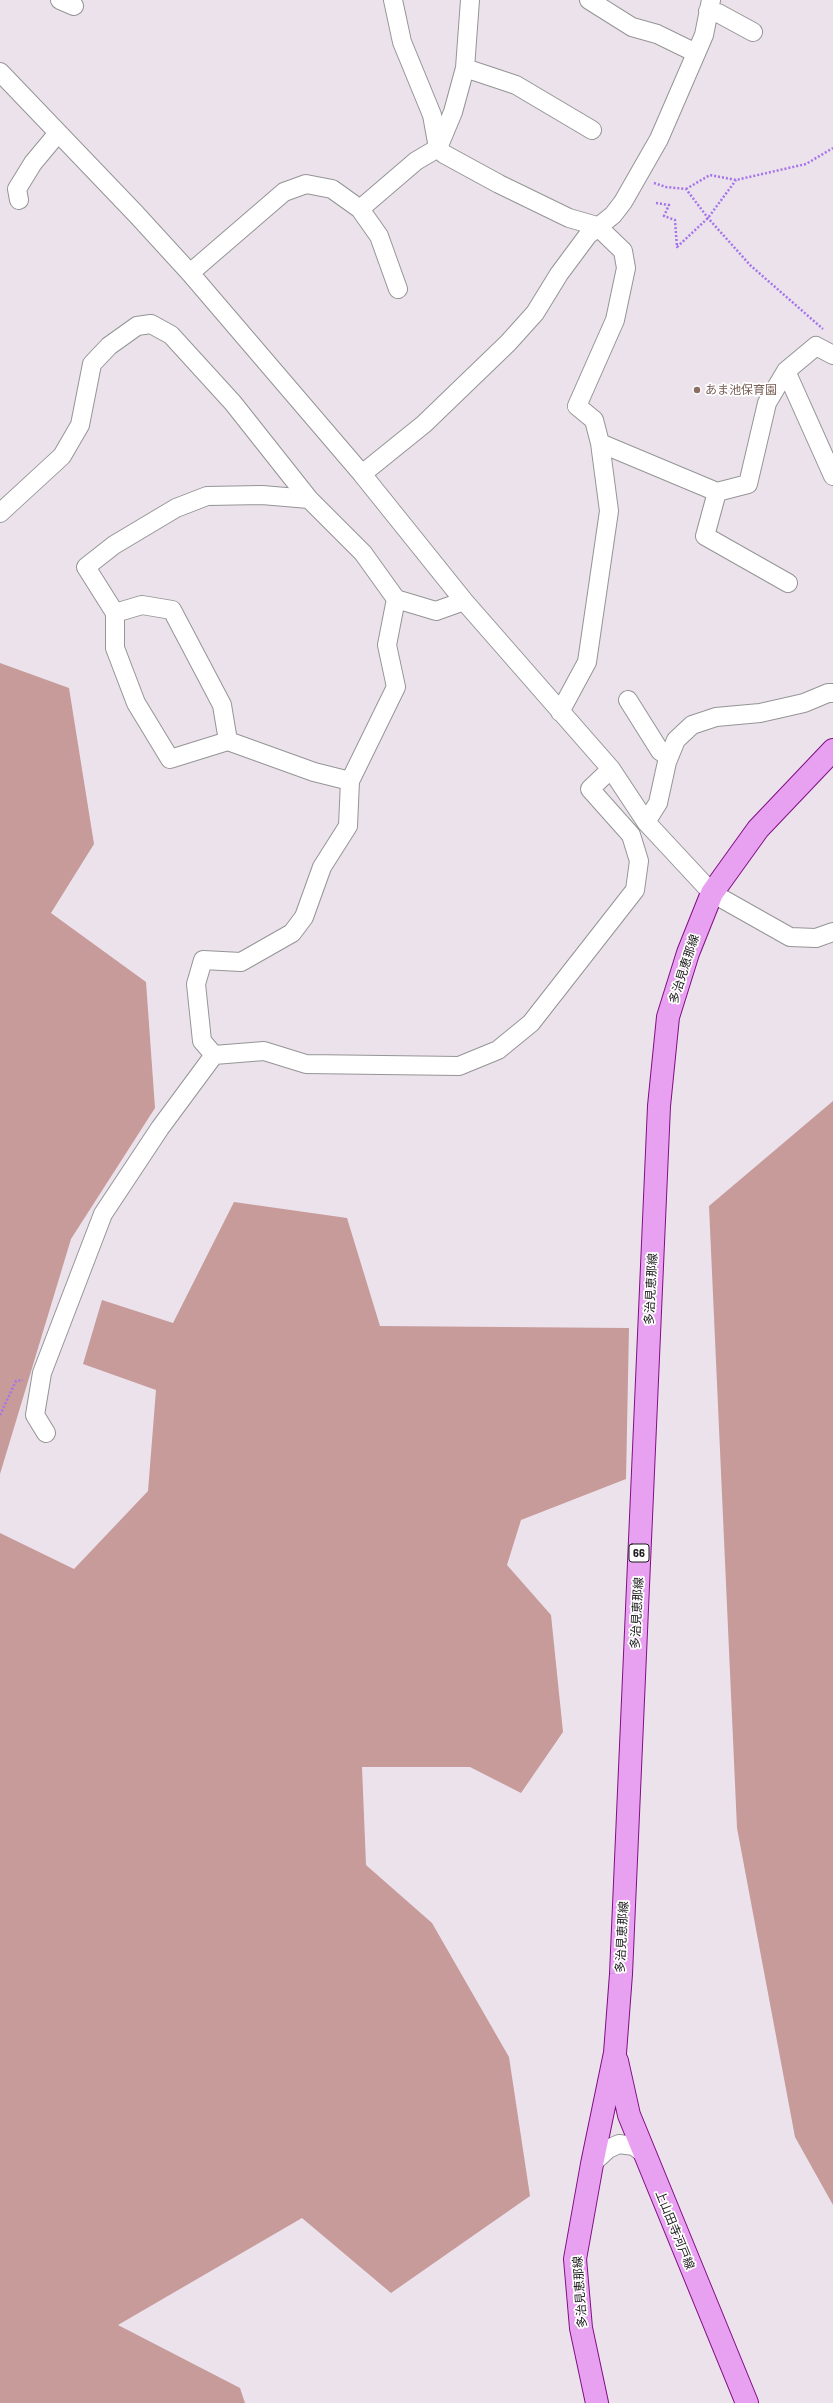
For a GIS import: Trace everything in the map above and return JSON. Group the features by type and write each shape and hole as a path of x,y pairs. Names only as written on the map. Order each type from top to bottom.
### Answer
{"main road":[{"name":"多治見恵那線","path":"597,2403 581,2328 575,2259 592,2164 615,2053 621,1974 659,1106 668,1017 688,953 712,893 758,829 833,750"},
{"name":"上山田寺河戸線","path":"615,2053 629,2115 747,2403"}],"street":[{"path":"393,0 402,42 432,115 438,148 444,154 506,188 569,218 597,226 623,251 626,268 615,320 577,406 594,420 600,443 609,511 587,662 560,712"},
{"path":"360,208 416,161 438,148 453,112 465,68 470,0"},
{"path":"589,0 632,27 657,34 696,53"},
{"path":"362,474 424,424 508,343 535,313 559,274 588,235 597,226 613,215 623,202 636,176 659,139 704,36 709,5"},
{"path":"709,5 718,13 752,32"},
{"path":"465,68 516,85 592,130"},
{"path":"0,72 190,273 362,474 464,601 611,769 646,822 712,893 790,937 816,938 833,932"},
{"path":"19,200 17,189 33,163 58,133"},
{"path":"190,273 284,192 306,184 332,189 360,208 379,236 398,289"},
{"path":"0,513 62,456 80,425 92,364 109,346 137,326 151,324 171,334 233,403 309,499 363,553 396,599 436,611 464,601"},
{"path":"600,443 717,492 748,484 767,403 786,371 816,346 833,355"},
{"path":"786,371 833,476"},
{"path":"717,492 706,536 788,583"},
{"path":"309,499 262,496 207,496 176,508 114,545 86,567 115,613 115,648 136,703 170,759 228,740 314,772 350,781"},
{"path":"214,1055 202,1041 196,984 203,960 241,962 292,933 304,917 322,867 348,826 350,781 396,687 387,645 396,599"},
{"path":"115,613 142,605 172,610 222,705 228,740"},
{"path":"646,822 658,803 669,757 676,740 692,725 716,717 760,713 804,703 828,693 833,693"},
{"path":"628,700 660,751 669,757"},
{"path":"46,1433 36,1415 41,1377 103,1214 160,1128 214,1055 264,1051 306,1064 459,1066 498,1050 531,1023 635,890 639,861 631,835 590,789 611,769"},
{"path":"592,2164 608,2149 619,2144 634,2146 644,2154"}],"path":[{"path":"636,176 666,187 686,189 710,175 736,180 806,164 833,148"},
{"path":"656,203 669,205 664,216 675,220 677,247 708,218 736,180"},
{"path":"686,189 708,218 750,265 827,332 816,346"},
{"path":"0,1415 16,1381 41,1377"}],"shaded area":[{"path":"0,663 69,688 94,844 51,913 146,982 155,1108 71,1239 0,1474"},
{"path":"833,1101 833,2205 795,2137 737,1828 709,1206"},
{"path":"234,1202 347,1218 380,1326 629,1328 626,1479 521,1520 507,1565 551,1615 563,1732 521,1793 470,1767 362,1767 366,1865 432,1923 509,2057 530,2196 391,2293 302,2218 118,2325 240,2388 245,2403 0,2403 0,1533 74,1569 148,1491 156,1390 83,1364 102,1300 173,1323"}],"place":[{"name":"あま池保育園","path":"697,390"}]}
